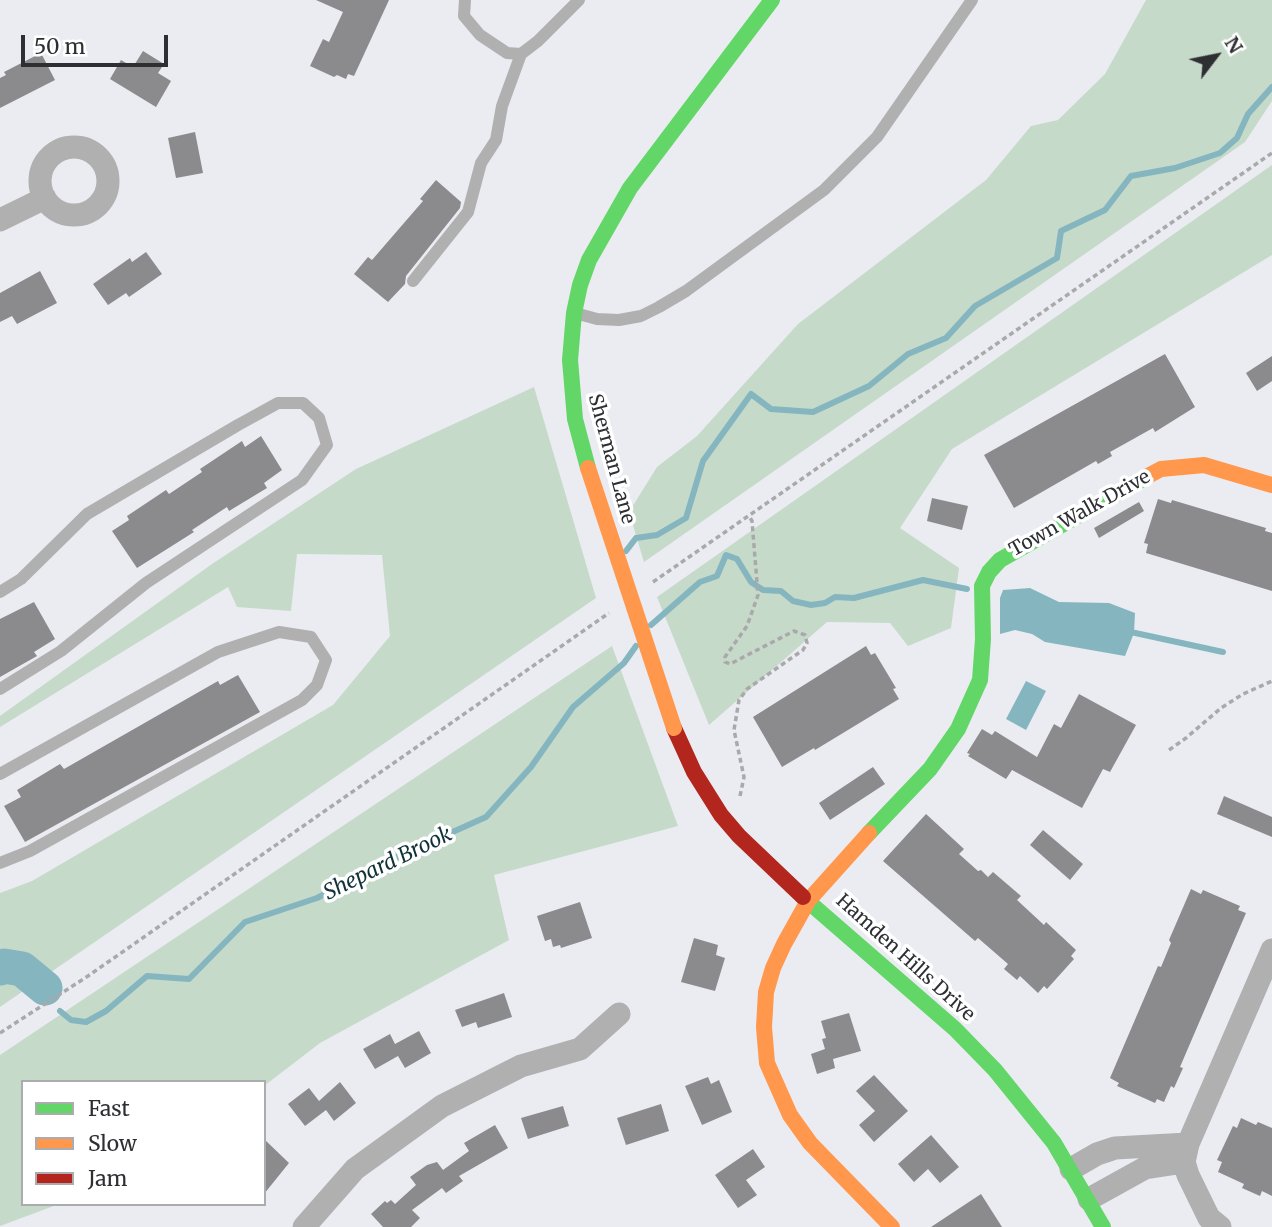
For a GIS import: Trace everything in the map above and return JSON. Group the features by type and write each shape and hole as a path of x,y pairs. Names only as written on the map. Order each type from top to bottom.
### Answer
{"street":[{"name":"Sherman Lane","path":"674,728 588,468 571,390 570,360 575,313 580,285 589,260 610,221 658,150 772,0"},
{"path":"0,220 45,198"},
{"name":"Town Walk Drive","path":"892,1227 810,1143 790,1115 767,1063 764,1027 766,992 783,944 808,901 865,836 930,769 958,729 980,680 983,639 982,586 989,572 1000,560 1161,469 1204,465 1272,485"},
{"name":"Hamden Hills Drive","path":"674,728 694,772 721,815 762,860 903,982 979,1053 1034,1118 1071,1169 1103,1227"},
{"path":"1220,1227 1209,1218 1188,1175 1186,1153 1272,950"},
{"path":"304,1227 355,1168 442,1106 521,1066 580,1049 619,1014"},
{"path":"1071,1169 1097,1154 1115,1148 1186,1153"},
{"path":"1089,1199 1145,1168 1186,1153"}],"lane":[{"path":"465,0 464,16 480,35 507,53 521,54"},
{"path":"413,281 468,212 481,163 496,140 502,106 521,54 579,0"},
{"path":"575,313 597,319 619,320 641,316 686,291 824,190 877,137 972,0"},
{"path":"0,592 21,579 87,514 278,403 303,403 319,418 327,445 302,480 146,583 61,651 0,689"},
{"path":"0,774 218,652 279,632 311,637 326,660 317,685 302,700 30,851 0,863"}],"path":[{"path":"721,815 743,789 744,777 734,730 739,700 747,689 803,650 807,643 805,635 794,631 727,664 725,657 747,626 758,595 752,521 749,516"},
{"path":"1169,750 1222,708 1272,681"}],"green space":[{"path":"1146,0 1272,0 1272,101 1245,142 644,562 629,512 657,467 697,436 798,324 986,180 1031,126 1058,120 1105,74"},
{"path":"1272,165 1272,255 952,449 900,528 959,568 951,628 908,646 890,623 827,622 709,725 657,597"},
{"path":"534,387 596,598 0,1007 0,893 32,881 333,705 390,636 382,555 297,554 291,611 237,607 228,587 0,727 0,716 212,564 356,469"},
{"path":"612,646 678,826 494,875 509,940 320,1043 266,1084 266,1080 21,1080 21,1206 54,1206 0,1226 0,1055"}],"water":[{"path":"1030,588 1059,602 1109,603 1135,613 1134,633 1125,656 1045,642 1032,634 1015,630 1000,634 1000,598 1003,590"},
{"path":"1026,681 1046,691 1026,730 1006,719"}],"building":[{"path":"316,0 389,0 354,76 348,74 346,79 337,75 334,77 310,66 323,39 329,42 343,12"},
{"path":"143,51 164,64 158,73 171,81 156,107 110,79 121,60 133,67"},
{"path":"41,53 55,80 0,108 0,78 6,75 4,72"},
{"path":"195,132 203,173 176,178 168,138"},
{"path":"436,180 461,202 460,208 406,276 405,284 388,302 354,274 368,257 372,260 423,201 420,199"},
{"path":"146,252 162,274 129,297 126,293 108,305 93,284 130,258 132,262"},
{"path":"40,271 57,303 17,324 12,316 0,322 0,293"},
{"path":"1165,354 1195,407 1155,432 1153,428 1110,452 1112,456 1098,464 1096,461 1014,508 984,455"},
{"path":"1272,356 1272,381 1257,391 1246,373"},
{"path":"261,436 282,470 264,483 267,488 229,511 227,507 192,530 194,532 137,568 112,531 129,520 127,516 166,490 169,494 242,441 245,447"},
{"path":"932,498 968,506 962,530 927,521"},
{"path":"1158,499 1171,503 1172,500 1266,528 1265,531 1272,533 1272,591 1146,553 1148,544 1144,543"},
{"path":"1139,502 1144,511 1099,538 1094,528"},
{"path":"34,602 55,639 34,652 37,656 0,677 0,619"},
{"path":"866,646 871,655 875,653 896,688 893,689 899,699 782,767 753,717"},
{"path":"238,675 260,712 25,842 4,806 21,797 17,790 60,764 64,769 218,681 220,685"},
{"path":"1079,694 1136,725 1110,772 1103,769 1082,808 1012,770 1006,779 968,756 970,754 967,753 982,729 992,735 995,731 1037,757 1054,724 1061,728"},
{"path":"873,767 885,784 830,820 819,803"},
{"path":"1224,796 1272,817 1272,837 1217,814"},
{"path":"926,814 964,849 959,854 988,877 993,872 1021,896 1017,900 1076,950 1071,956 1074,959 1047,989 1044,986 1038,993 1020,976 1017,980 1004,969 1008,964 978,938 975,941 883,861"},
{"path":"1043,830 1083,864 1070,880 1030,845"},
{"path":"1191,889 1201,894 1203,890 1240,906 1238,910 1246,913 1180,1067 1183,1068 1174,1088 1171,1086 1164,1102 1157,1099 1155,1103 1117,1086 1119,1083 1110,1078 1158,966 1161,967 1171,943 1169,940"},
{"path":"580,902 592,938 561,948 560,945 553,947 551,939 545,941 537,916"},
{"path":"694,938 718,945 716,955 725,958 715,991 681,982"},
{"path":"504,993 512,1017 478,1028 476,1022 462,1027 455,1010"},
{"path":"849,1013 861,1051 833,1059 835,1068 817,1074 811,1054 825,1049 822,1039 826,1038 821,1021"},
{"path":"419,1031 431,1053 405,1068 398,1056 375,1069 363,1049 390,1034 395,1044"},
{"path":"874,1075 908,1111 874,1142 859,1125 875,1111 856,1091"},
{"path":"708,1077 711,1084 719,1080 732,1112 702,1125 685,1086"},
{"path":"340,1082 356,1103 334,1121 326,1110 305,1126 288,1104 309,1088 319,1101"},
{"path":"661,1104 669,1131 626,1145 617,1118"},
{"path":"563,1106 569,1126 528,1139 521,1118"},
{"path":"1241,1118 1272,1128 1272,1196 1262,1191 1260,1196 1242,1188 1244,1184 1218,1172 1222,1162 1217,1160 1233,1126 1237,1128"},
{"path":"495,1125 508,1148 459,1176 463,1181 446,1193 442,1188 412,1210 420,1218 411,1227 383,1227 371,1214 385,1201 387,1203 391,1200 395,1204 416,1185 410,1177 427,1165 437,1162 443,1170 469,1151 464,1143"},
{"path":"931,1135 959,1167 940,1183 928,1169 914,1182 898,1164"},
{"path":"266,1141 289,1163 266,1192"},
{"path":"753,1149 765,1167 746,1180 757,1195 738,1208 715,1175"},
{"path":"981,1194 1002,1227 931,1227"}],"waterway":[{"name":"Shepard Brook","path":"626,551 636,538 657,535 686,518 703,461 751,394 771,409 813,412 869,386 908,354 946,338 975,306 1057,258 1061,231 1105,210 1131,176 1175,168 1220,153 1237,138 1248,114 1272,87"},
{"path":"651,625 700,582 717,576 726,555 737,559 751,582 763,590 781,591 793,601 811,605 825,603 835,597 854,598 923,580 967,589"},
{"path":"1126,631 1223,652"},
{"name":"Shepard Brook","path":"60,1011 71,1020 86,1022 106,1011 147,976 189,979 245,922 317,898 388,861 486,817 531,767 573,707 624,663 636,646"},
{"name":"Shepard Brook","path":"0,968 4,966 22,969 45,988"}],"traffic: fast":[{"path":"588,468 575,419 570,360 574,313 589,260 630,188 772,0"},
{"path":"869,833 930,769 958,729 980,680 983,639 982,586 989,572 1000,560 1146,477"},
{"path":"803,897 955,1029 995,1070 1054,1143 1103,1227"}],"traffic: slow":[{"path":"1146,477 1161,469 1204,465 1272,485"},
{"path":"588,468 674,728"},
{"path":"869,833 808,901 784,944 766,992 764,1027 767,1063 790,1115 810,1143 892,1227"}],"traffic: jam":[{"path":"674,728 694,772 721,815 739,836 803,897"}]}
